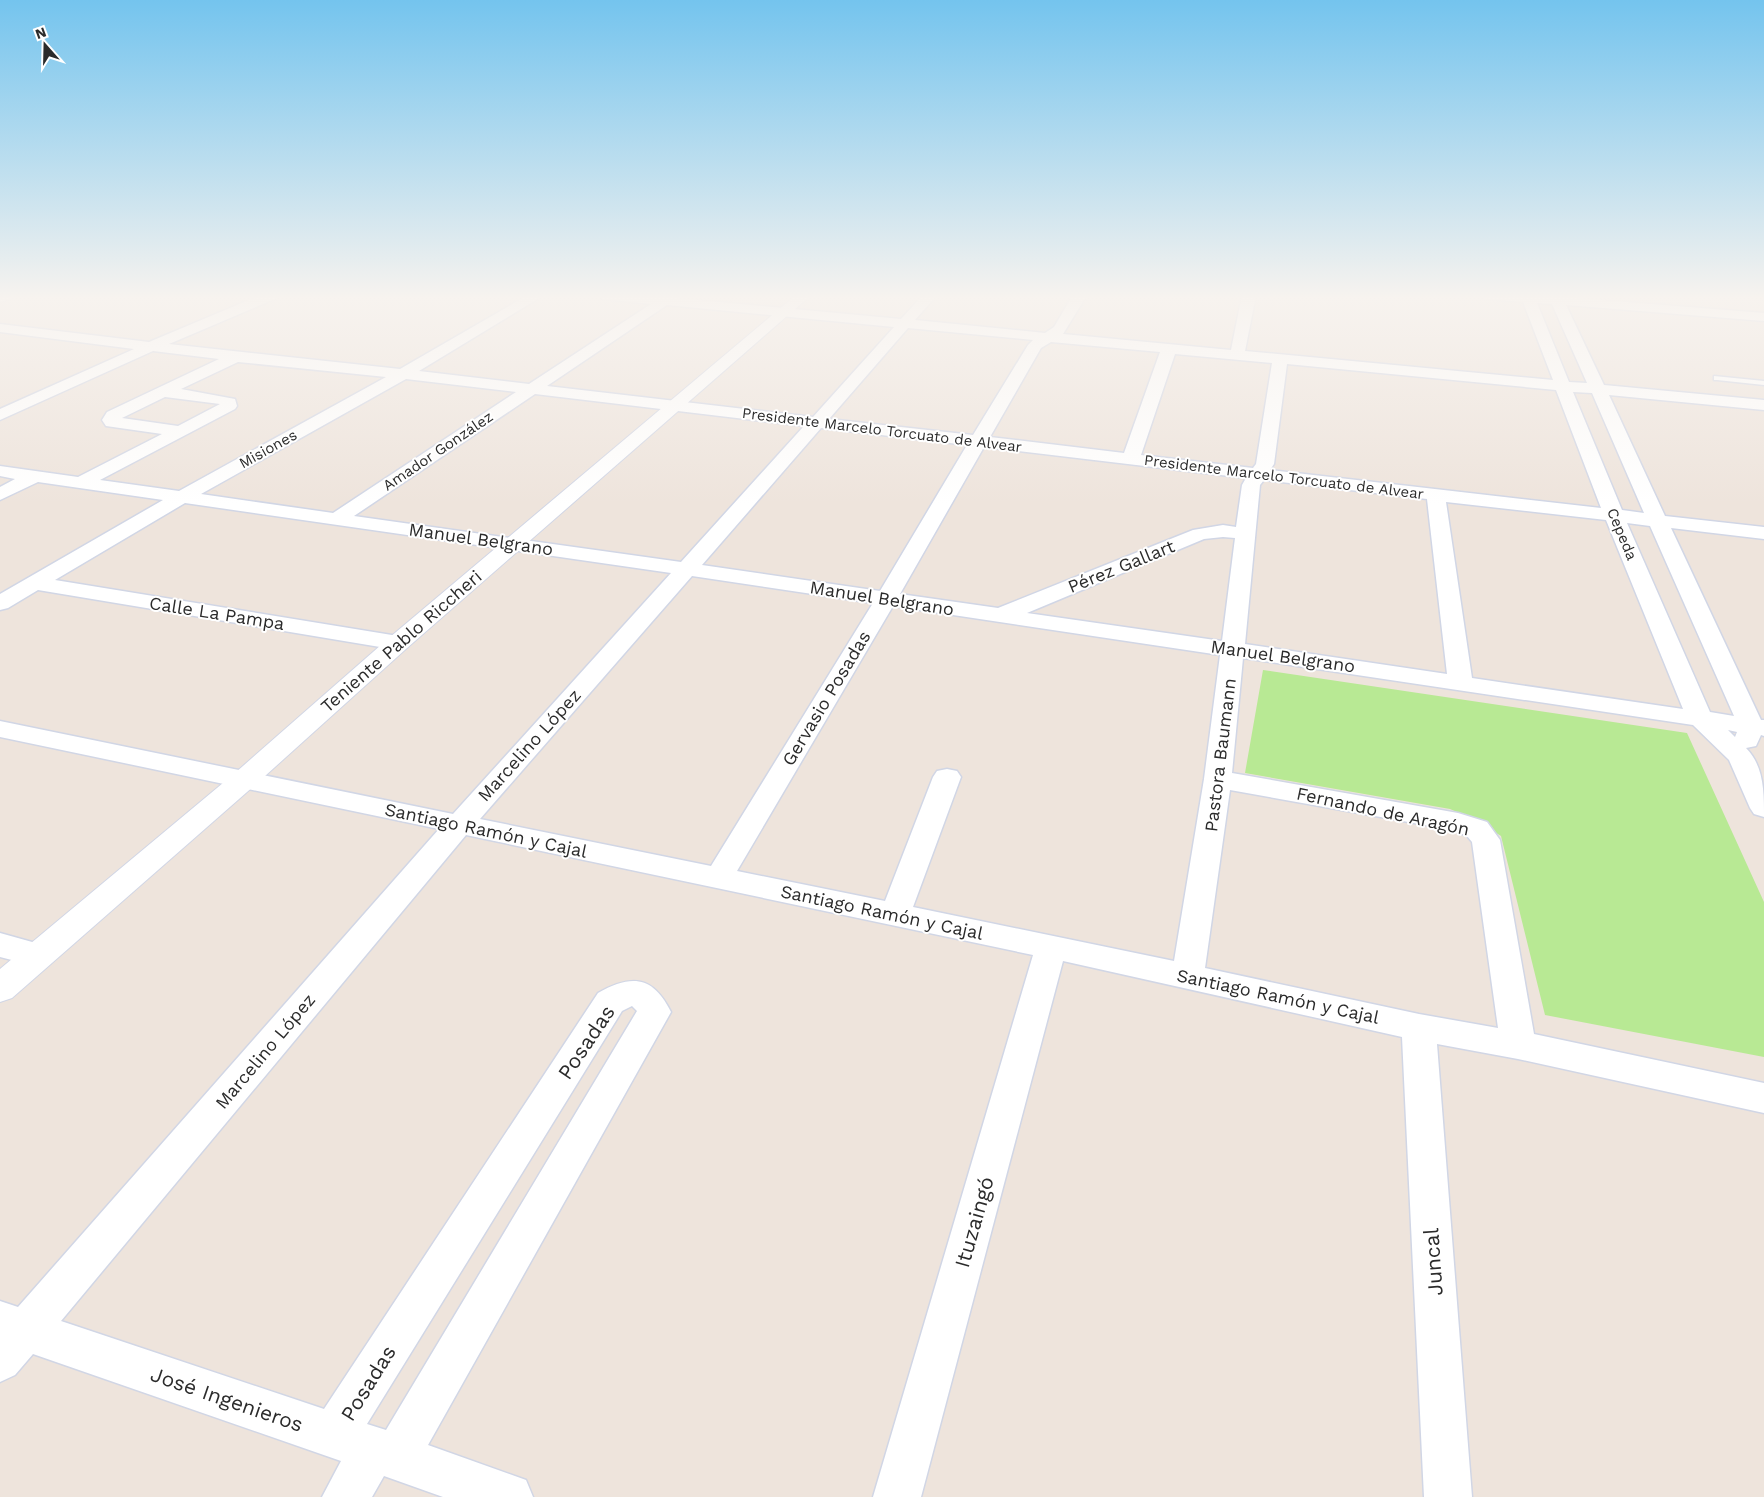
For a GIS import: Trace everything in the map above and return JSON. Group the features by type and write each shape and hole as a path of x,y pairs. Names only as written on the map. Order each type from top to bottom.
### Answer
{"street":[{"path":"0,415 111,365"},
{"path":"180,431 112,422 110,420 113,416 220,365"},
{"name":"Presidente Marcelo Torcuato de Alvear","path":"313,365 1764,533"},
{"name":"Misiones","path":"0,603 180,498 419,365"},
{"name":"Amador González","path":"338,518 567,365"},
{"name":"Teniente Pablo Riccheri","path":"0,988 245,779 398,643 722,365"},
{"name":"Marcelino López","path":"9,1338 459,824 868,365"},
{"name":"Gervasio Posadas","path":"718,879 886,599 1023,365"},
{"path":"1131,459 1164,365"},
{"name":"Pastora Baumann","path":"1188,976 1218,779 1251,485 1265,464 1279,365"},
{"path":"1333,365 1764,405"},
{"name":"Cepeda","path":"1555,365 1614,516 1700,718 1741,757 1764,808"},
{"path":"1588,365 1657,520 1758,727 1741,757"},
{"path":"80,483 229,406 229,402 223,400 164,392"},
{"name":"Manuel Belgrano","path":"0,471 180,498 338,518 686,568 999,616 1460,681 1758,727"},
{"path":"0,494 35,476"},
{"path":"1436,495 1460,681"},
{"name":"Pérez Gallart","path":"999,616 1200,534 1222,531 1247,534"},
{"name":"Calle La Pampa","path":"36,583 398,643"},
{"name":"Santiago Ramón y Cajal","path":"0,729 1051,947 1419,1027 1518,1045 1764,1098"},
{"path":"895,915 947,776"},
{"name":"Fernando de Aragón","path":"1218,779 1458,822 1477,829 1486,840 1518,1045"},
{"path":"0,945 39,955"},
{"name":"Ituzaingó","path":"897,1497 1051,947"},
{"name":"Posadas","path":"640,993 650,1000 654,1012 368,1447 610,1002 623,994 640,993"},
{"name":"Juncal","path":"1419,1027 1448,1497"},
{"name":"José Ingenieros","path":"9,1338 368,1447 509,1497"},
{"path":"346,1497 368,1447"}],"lane":[{"path":"1717,378 1764,383"}],"green space":[{"path":"1263,670 1687,733 1764,902 1764,1057 1545,1015 1501,836 1479,822 1450,809 1245,773"}]}
